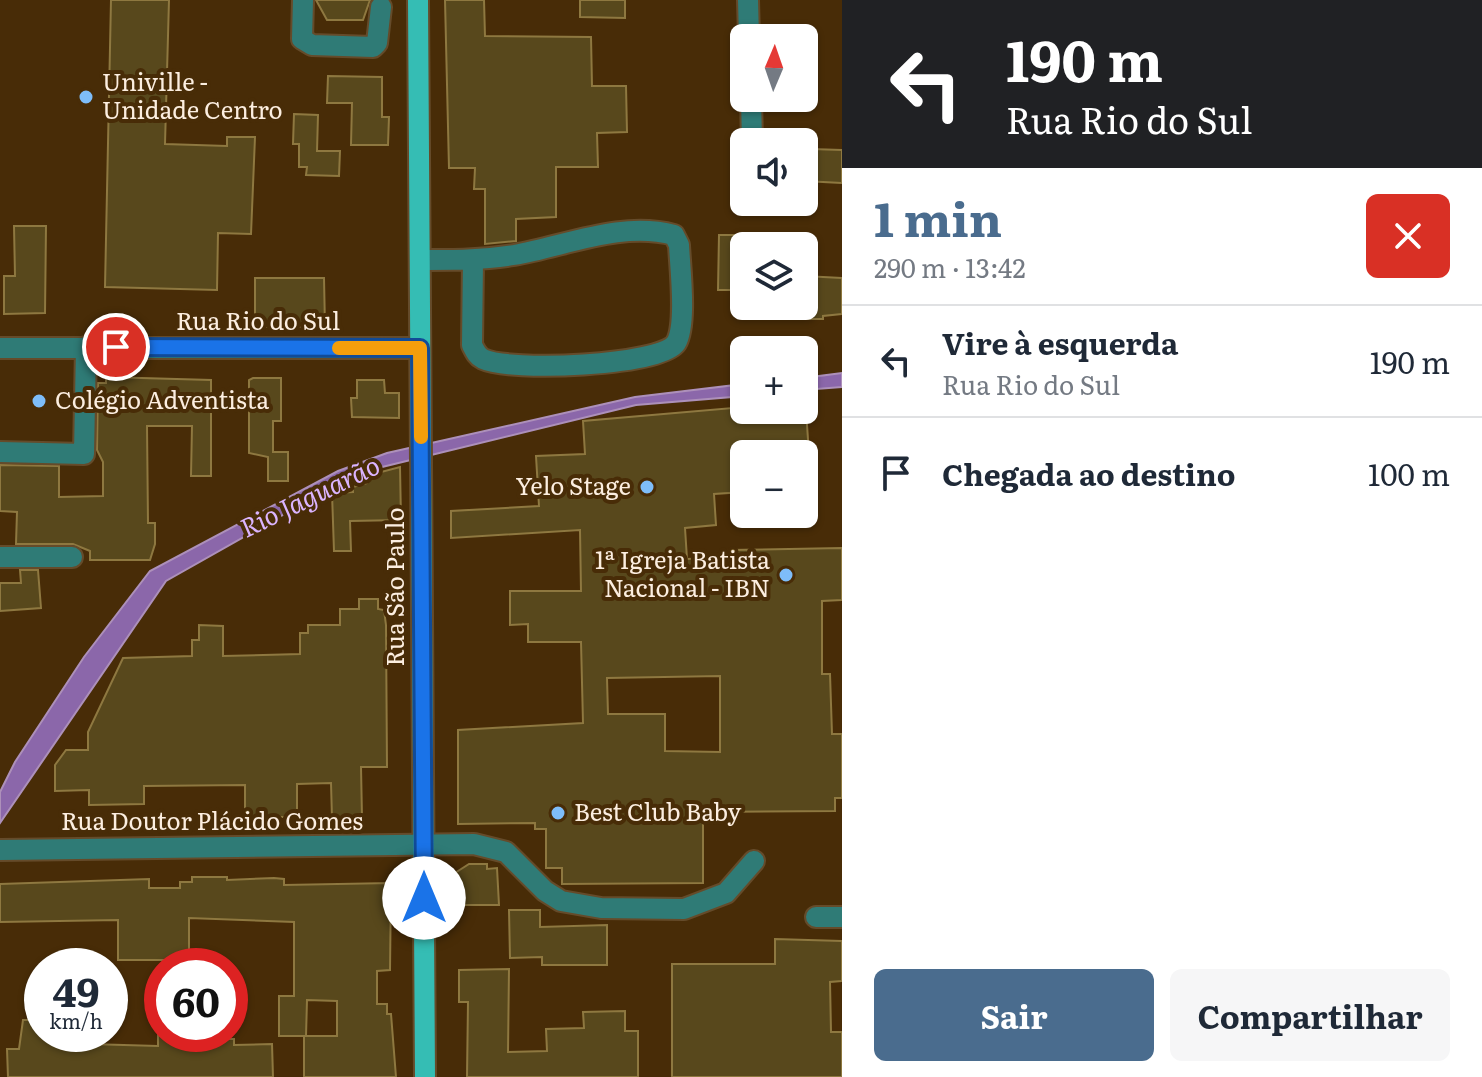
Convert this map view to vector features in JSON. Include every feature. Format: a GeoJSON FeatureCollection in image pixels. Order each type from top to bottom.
{"type":"FeatureCollection","features":[{"type":"Feature","properties":{"kind":"main road","name":"Rua São Paulo"},"geometry":{"type":"LineString","coordinates":[[418,0],[425,1077]]}},
{"type":"Feature","properties":{"kind":"street"},"geometry":{"type":"LineString","coordinates":[[303,0],[302,39],[312,45],[373,47],[377,43],[381,7]]}},
{"type":"Feature","properties":{"kind":"street"},"geometry":{"type":"LineString","coordinates":[[748,0],[749,24]]}},
{"type":"Feature","properties":{"kind":"street"},"geometry":{"type":"LineString","coordinates":[[420,260],[473,260],[516,254],[597,235],[662,232],[674,235],[679,245],[681,331],[675,344],[664,352],[638,357],[517,366],[486,360],[477,355],[472,345],[473,260]]}},
{"type":"Feature","properties":{"kind":"street"},"geometry":{"type":"LineString","coordinates":[[0,452],[84,454],[86,347]]}},
{"type":"Feature","properties":{"kind":"street","name":"Rua Rio do Sul"},"geometry":{"type":"LineString","coordinates":[[0,348],[420,348]]}},
{"type":"Feature","properties":{"kind":"street"},"geometry":{"type":"LineString","coordinates":[[0,557],[72,557]]}},
{"type":"Feature","properties":{"kind":"street","name":"Rua Doutor Plácido Gomes"},"geometry":{"type":"LineString","coordinates":[[0,850],[474,844],[506,852],[545,891],[561,901],[639,910],[684,909],[726,893],[754,861]]}},
{"type":"Feature","properties":{"kind":"street"},"geometry":{"type":"LineString","coordinates":[[816,917],[842,917]]}},
{"type":"Feature","properties":{"kind":"water"},"geometry":{"type":"Polygon","coordinates":[[[842,373],[842,387],[818,389],[818,376],[842,373]]]}},
{"type":"Feature","properties":{"kind":"water","name":"Rio Jaguarão"},"geometry":{"type":"Polygon","coordinates":[[[730,386],[730,397],[636,405],[378,468],[343,481],[166,581],[0,823],[0,792],[15,762],[84,657],[150,571],[338,471],[387,453],[635,397],[730,386]]]}},
{"type":"Feature","properties":{"kind":"building"},"geometry":{"type":"Polygon","coordinates":[[[111,0],[169,0],[165,144],[227,146],[227,137],[255,137],[251,234],[218,233],[217,290],[105,287],[111,0]]]}},
{"type":"Feature","properties":{"kind":"building"},"geometry":{"type":"Polygon","coordinates":[[[316,0],[370,0],[363,20],[327,20],[316,0]]]}},
{"type":"Feature","properties":{"kind":"building"},"geometry":{"type":"Polygon","coordinates":[[[445,0],[484,0],[485,36],[591,37],[592,86],[626,86],[627,132],[597,133],[598,167],[556,167],[556,217],[516,219],[516,241],[485,244],[485,189],[474,189],[475,168],[449,168],[445,0]]]}},
{"type":"Feature","properties":{"kind":"building"},"geometry":{"type":"Polygon","coordinates":[[[580,0],[625,0],[625,18],[580,17],[580,0]]]}},
{"type":"Feature","properties":{"kind":"building"},"geometry":{"type":"Polygon","coordinates":[[[328,76],[382,77],[382,117],[389,117],[388,145],[351,145],[352,103],[327,103],[328,76]]]}},
{"type":"Feature","properties":{"kind":"building"},"geometry":{"type":"Polygon","coordinates":[[[294,114],[318,115],[317,151],[340,151],[339,176],[306,175],[307,167],[299,167],[299,144],[293,144],[294,114]]]}},
{"type":"Feature","properties":{"kind":"building"},"geometry":{"type":"Polygon","coordinates":[[[818,149],[842,150],[842,183],[818,182],[818,149]]]}},
{"type":"Feature","properties":{"kind":"building"},"geometry":{"type":"Polygon","coordinates":[[[14,226],[46,226],[45,313],[4,314],[4,276],[15,276],[14,226]]]}},
{"type":"Feature","properties":{"kind":"building"},"geometry":{"type":"Polygon","coordinates":[[[719,235],[730,235],[730,290],[718,290],[719,235]]]}},
{"type":"Feature","properties":{"kind":"building"},"geometry":{"type":"Polygon","coordinates":[[[818,277],[842,278],[842,314],[823,316],[823,319],[818,319],[818,277]]]}},
{"type":"Feature","properties":{"kind":"building"},"geometry":{"type":"Polygon","coordinates":[[[255,278],[324,278],[325,327],[255,327],[255,278]]]}},
{"type":"Feature","properties":{"kind":"building"},"geometry":{"type":"Polygon","coordinates":[[[106,377],[211,380],[211,476],[191,476],[192,426],[147,426],[148,523],[155,523],[155,544],[150,560],[90,560],[90,551],[73,544],[16,544],[17,512],[0,511],[0,465],[59,466],[59,497],[103,496],[103,462],[97,450],[98,383],[106,383],[106,377]]]}},
{"type":"Feature","properties":{"kind":"building"},"geometry":{"type":"Polygon","coordinates":[[[281,378],[281,421],[273,421],[273,452],[288,452],[288,481],[268,481],[268,457],[249,453],[249,380],[281,378]]]}},
{"type":"Feature","properties":{"kind":"building"},"geometry":{"type":"Polygon","coordinates":[[[357,380],[384,380],[385,393],[399,393],[399,418],[352,417],[351,398],[357,398],[357,380]]]}},
{"type":"Feature","properties":{"kind":"building"},"geometry":{"type":"Polygon","coordinates":[[[730,408],[730,424],[807,424],[808,440],[730,440],[730,493],[714,494],[716,525],[685,528],[687,559],[730,557],[729,550],[842,548],[842,600],[822,601],[822,674],[830,674],[832,734],[842,734],[842,798],[835,798],[835,811],[703,812],[703,883],[562,884],[562,868],[546,868],[546,829],[535,829],[535,823],[458,824],[458,730],[583,723],[581,642],[528,642],[528,624],[510,625],[510,591],[581,591],[580,530],[451,538],[451,511],[539,506],[536,456],[585,454],[583,421],[730,408]],[[720,676],[607,678],[608,714],[665,714],[665,751],[720,752],[720,676]]]}},
{"type":"Feature","properties":{"kind":"building"},"geometry":{"type":"Polygon","coordinates":[[[400,467],[401,520],[350,521],[351,551],[334,551],[332,493],[353,492],[353,487],[367,483],[366,476],[400,467]]]}},
{"type":"Feature","properties":{"kind":"building"},"geometry":{"type":"Polygon","coordinates":[[[20,570],[38,570],[41,608],[0,611],[0,583],[21,583],[20,570]]]}},
{"type":"Feature","properties":{"kind":"building"},"geometry":{"type":"Polygon","coordinates":[[[359,599],[378,599],[378,609],[384,610],[386,625],[387,767],[361,767],[362,818],[332,818],[331,783],[297,784],[297,817],[245,817],[245,785],[144,786],[144,804],[89,805],[89,790],[55,791],[55,765],[66,750],[88,750],[88,732],[123,658],[192,656],[192,640],[199,640],[199,625],[223,626],[223,656],[300,654],[300,633],[308,633],[308,625],[340,625],[340,609],[359,609],[359,599]]]}},
{"type":"Feature","properties":{"kind":"building"},"geometry":{"type":"Polygon","coordinates":[[[469,864],[487,864],[487,869],[497,868],[499,905],[455,905],[455,873],[469,864]]]}},
{"type":"Feature","properties":{"kind":"building"},"geometry":{"type":"Polygon","coordinates":[[[192,877],[227,877],[227,880],[284,879],[284,885],[391,883],[390,970],[377,971],[377,1004],[387,1004],[387,1014],[391,1014],[396,1077],[304,1077],[304,1036],[279,1036],[279,996],[294,996],[294,922],[189,918],[189,948],[144,948],[144,960],[128,960],[128,948],[118,948],[118,920],[0,922],[0,884],[149,879],[149,888],[180,888],[180,882],[192,882],[192,877]],[[307,1000],[306,1036],[337,1036],[337,1001],[307,1000]]]}},
{"type":"Feature","properties":{"kind":"building"},"geometry":{"type":"Polygon","coordinates":[[[509,910],[540,910],[540,927],[607,925],[607,965],[542,965],[542,957],[510,958],[509,910]]]}},
{"type":"Feature","properties":{"kind":"building"},"geometry":{"type":"Polygon","coordinates":[[[775,939],[842,941],[842,981],[830,982],[831,1032],[842,1032],[842,1077],[672,1077],[672,964],[775,964],[775,939]]]}},
{"type":"Feature","properties":{"kind":"building"},"geometry":{"type":"Polygon","coordinates":[[[509,969],[508,1052],[547,1051],[546,1029],[584,1028],[583,1012],[625,1011],[625,1031],[638,1031],[638,1077],[467,1077],[468,1002],[459,1002],[459,970],[509,969]]]}},
{"type":"Feature","properties":{"kind":"building"},"geometry":{"type":"Polygon","coordinates":[[[23,1020],[24,1052],[128,1052],[128,1045],[144,1046],[144,1052],[248,1052],[248,1045],[272,1044],[273,1077],[8,1077],[7,1049],[19,1049],[23,1020]]]}},
{"type":"Feature","properties":{"kind":"slow traffic"},"geometry":{"type":"LineString","coordinates":[[339,348],[420,348],[421,437]]}},
{"type":"Feature","properties":{"kind":"place","name":"Univille - Unidade Centro"},"geometry":{"type":"Point","coordinates":[86,97]}},
{"type":"Feature","properties":{"kind":"place","name":"Colégio Adventista"},"geometry":{"type":"Point","coordinates":[39,401]}},
{"type":"Feature","properties":{"kind":"place","name":"Yelo Stage"},"geometry":{"type":"Point","coordinates":[647,487]}},
{"type":"Feature","properties":{"kind":"place","name":"1ª Igreja Batista Nacional - IBN"},"geometry":{"type":"Point","coordinates":[786,575]}},
{"type":"Feature","properties":{"kind":"place","name":"Best Club Baby"},"geometry":{"type":"Point","coordinates":[558,813]}},
{"type":"Feature","properties":{"kind":"route"},"geometry":{"type":"LineString","coordinates":[[116,347],[420,348],[424,898]]}}]}
